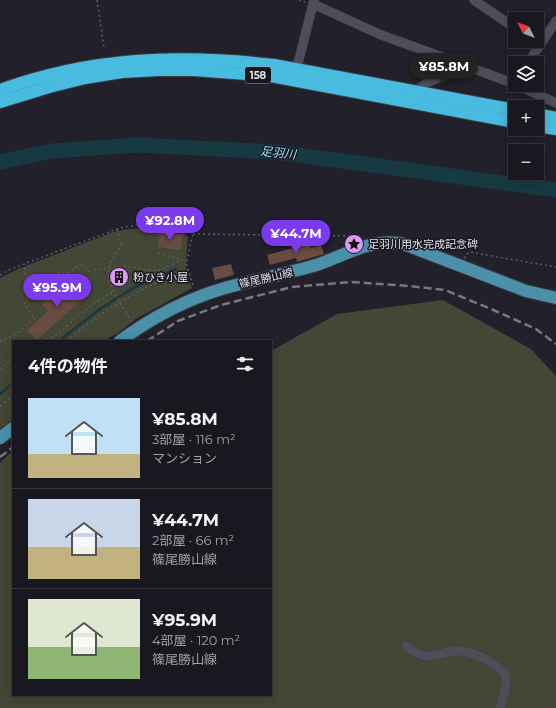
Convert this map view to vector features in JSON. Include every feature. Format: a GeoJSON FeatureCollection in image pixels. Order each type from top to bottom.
{"type":"FeatureCollection","features":[{"type":"Feature","properties":{"kind":"highway","name":"158"},"geometry":{"type":"LineString","coordinates":[[0,90],[48,75],[120,61],[150,59],[238,61],[295,75],[508,121]]}},
{"type":"Feature","properties":{"kind":"highway","name":"158"},"geometry":{"type":"LineString","coordinates":[[0,102],[85,78],[122,72],[194,70],[295,75],[414,92],[508,109]]}},
{"type":"Feature","properties":{"kind":"highway"},"geometry":{"type":"LineString","coordinates":[[544,115],[556,118]]}},
{"type":"Feature","properties":{"kind":"highway"},"geometry":{"type":"LineString","coordinates":[[544,127],[556,129]]}},
{"type":"Feature","properties":{"kind":"main road","name":"篠尾勝山線"},"geometry":{"type":"LineString","coordinates":[[121,340],[136,329],[159,316],[199,297],[224,288],[290,273],[328,262],[367,246],[386,243],[397,243],[526,291],[556,298]]}},
{"type":"Feature","properties":{"kind":"main road"},"geometry":{"type":"LineString","coordinates":[[0,438],[12,429]]}},
{"type":"Feature","properties":{"kind":"street"},"geometry":{"type":"LineString","coordinates":[[474,0],[508,23]]}},
{"type":"Feature","properties":{"kind":"street"},"geometry":{"type":"LineString","coordinates":[[295,75],[313,2],[379,34],[508,82]]}},
{"type":"Feature","properties":{"kind":"street"},"geometry":{"type":"LineString","coordinates":[[544,34],[556,21]]}},
{"type":"Feature","properties":{"kind":"street"},"geometry":{"type":"LineString","coordinates":[[414,92],[428,82],[466,67]]}},
{"type":"Feature","properties":{"kind":"street"},"geometry":{"type":"LineString","coordinates":[[532,92],[556,103]]}},
{"type":"Feature","properties":{"kind":"street"},"geometry":{"type":"LineString","coordinates":[[406,646],[416,654],[430,657],[454,651],[480,656],[494,664],[505,673],[506,685],[500,708]]}},
{"type":"Feature","properties":{"kind":"path"},"geometry":{"type":"LineString","coordinates":[[97,0],[104,47]]}},
{"type":"Feature","properties":{"kind":"path"},"geometry":{"type":"LineString","coordinates":[[0,275],[101,233],[117,228],[146,224],[180,227],[193,234],[365,236]]}},
{"type":"Feature","properties":{"kind":"path"},"geometry":{"type":"LineString","coordinates":[[117,228],[121,245],[108,268],[109,279],[114,291],[136,329]]}},
{"type":"Feature","properties":{"kind":"path"},"geometry":{"type":"LineString","coordinates":[[193,234],[187,261],[192,283],[199,297]]}},
{"type":"Feature","properties":{"kind":"path"},"geometry":{"type":"LineString","coordinates":[[459,266],[468,252],[556,267]]}},
{"type":"Feature","properties":{"kind":"path"},"geometry":{"type":"LineString","coordinates":[[158,253],[187,261]]}},
{"type":"Feature","properties":{"kind":"path"},"geometry":{"type":"LineString","coordinates":[[68,278],[69,273],[80,264],[82,267],[84,265],[89,271],[124,266],[157,271],[182,260]]}},
{"type":"Feature","properties":{"kind":"path"},"geometry":{"type":"LineString","coordinates":[[0,341],[16,334],[34,318],[25,306],[25,303],[34,293],[26,278],[24,264]]}},
{"type":"Feature","properties":{"kind":"path"},"geometry":{"type":"LineString","coordinates":[[68,340],[96,318],[120,302],[154,284],[188,270]]}},
{"type":"Feature","properties":{"kind":"path"},"geometry":{"type":"LineString","coordinates":[[33,290],[60,272],[69,273]]}},
{"type":"Feature","properties":{"kind":"path"},"geometry":{"type":"LineString","coordinates":[[44,340],[57,335],[75,318],[114,291]]}},
{"type":"Feature","properties":{"kind":"path"},"geometry":{"type":"LineString","coordinates":[[0,369],[12,359]]}},
{"type":"Feature","properties":{"kind":"path"},"geometry":{"type":"LineString","coordinates":[[0,406],[12,398]]}},
{"type":"Feature","properties":{"kind":"green space"},"geometry":{"type":"Polygon","coordinates":[[[165,228],[176,229],[185,233],[188,237],[186,273],[192,288],[136,319],[118,333],[105,340],[12,340],[12,420],[0,429],[0,278],[18,269],[113,232],[128,229],[165,228]]]}},
{"type":"Feature","properties":{"kind":"green space"},"geometry":{"type":"Polygon","coordinates":[[[443,300],[531,349],[556,376],[556,708],[0,708],[0,463],[12,451],[12,696],[272,696],[272,350],[337,314],[443,300]]]}},
{"type":"Feature","properties":{"kind":"building"},"geometry":{"type":"Polygon","coordinates":[[[160,231],[183,235],[181,250],[158,247],[160,231]]]}},
{"type":"Feature","properties":{"kind":"building"},"geometry":{"type":"Polygon","coordinates":[[[309,242],[311,248],[321,245],[324,254],[297,262],[296,258],[270,265],[267,255],[297,247],[309,242]]]}},
{"type":"Feature","properties":{"kind":"building"},"geometry":{"type":"Polygon","coordinates":[[[231,264],[234,275],[215,280],[212,268],[231,264]]]}},
{"type":"Feature","properties":{"kind":"building","name":"粉ひき小屋"},"geometry":{"type":"Polygon","coordinates":[[[120,273],[123,278],[117,282],[114,276],[120,273]]]}},
{"type":"Feature","properties":{"kind":"building"},"geometry":{"type":"Polygon","coordinates":[[[69,279],[85,297],[37,340],[27,330],[48,311],[42,304],[69,279]]]}},
{"type":"Feature","properties":{"kind":"waterway","name":"足羽川"},"geometry":{"type":"LineString","coordinates":[[0,162],[52,151],[138,145],[276,152],[556,190]]}},
{"type":"Feature","properties":{"kind":"waterway"},"geometry":{"type":"LineString","coordinates":[[60,340],[100,309],[135,287],[176,269]]}},
{"type":"Feature","properties":{"kind":"waterway"},"geometry":{"type":"LineString","coordinates":[[0,394],[12,384]]}},
{"type":"Feature","properties":{"kind":"railway"},"geometry":{"type":"LineString","coordinates":[[149,340],[178,321],[221,305],[292,287],[352,282],[445,290],[536,329],[556,344]]}},
{"type":"Feature","properties":{"kind":"railway"},"geometry":{"type":"LineString","coordinates":[[0,457],[12,448]]}},
{"type":"Feature","properties":{"kind":"place","name":"足羽川用水完成記念碑"},"geometry":{"type":"Point","coordinates":[354,244]}},
{"type":"Feature","properties":{"kind":"place","name":"粉ひき小屋"},"geometry":{"type":"Point","coordinates":[119,277]}}]}
